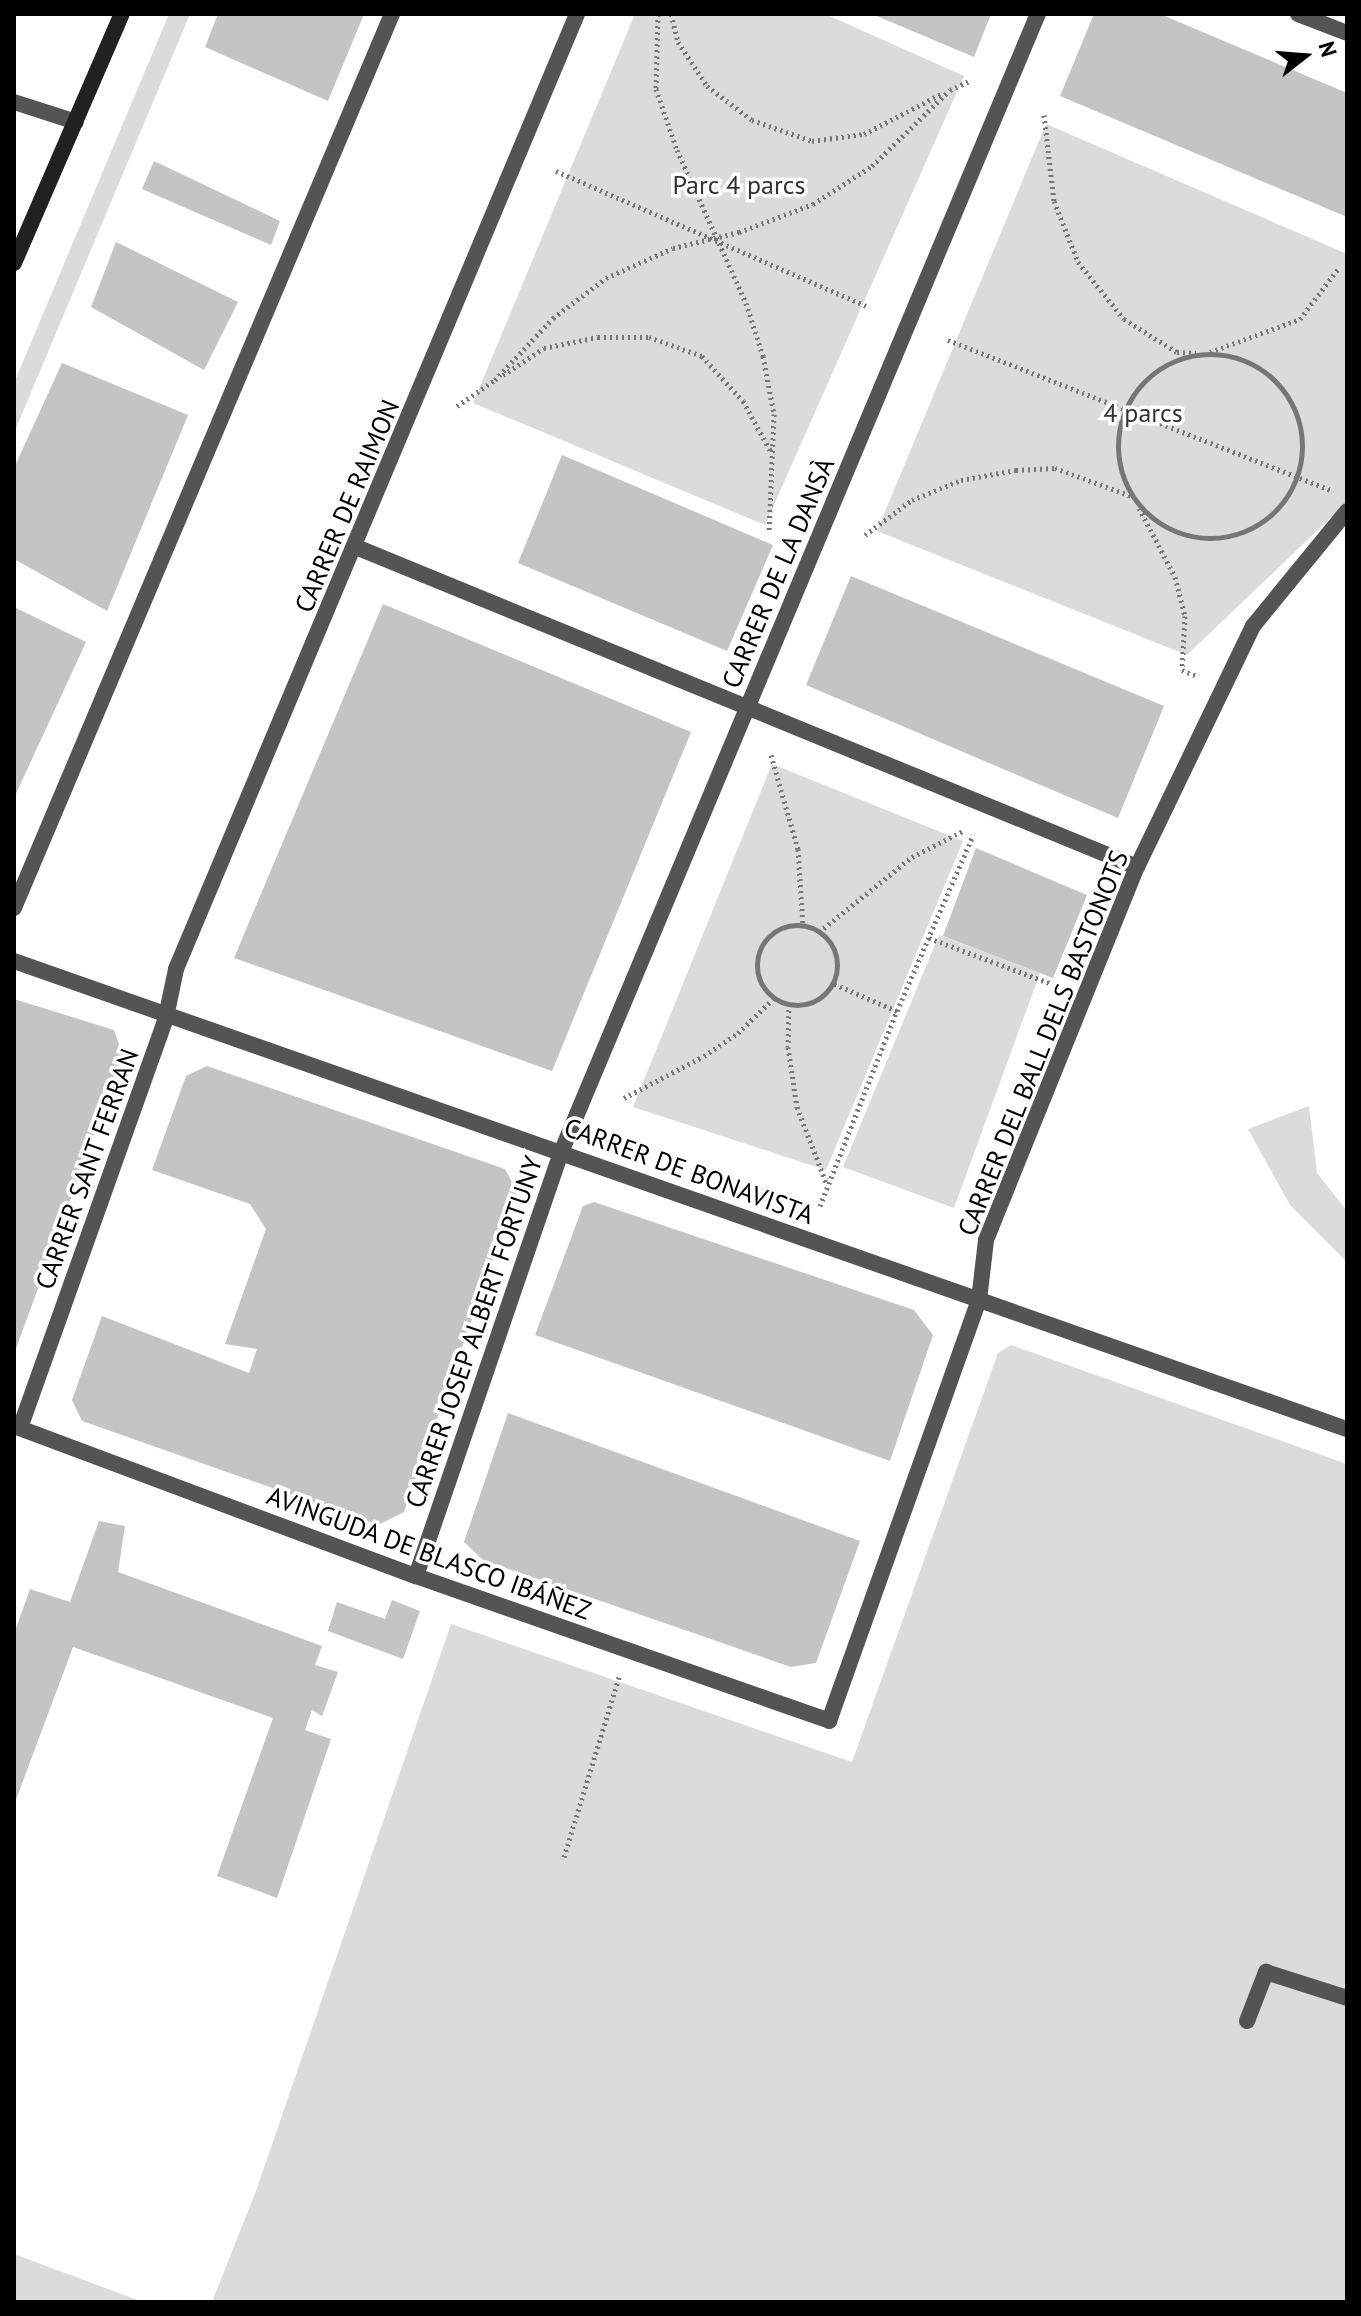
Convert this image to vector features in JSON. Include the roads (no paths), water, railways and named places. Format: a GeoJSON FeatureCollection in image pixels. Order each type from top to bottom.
{"type":"FeatureCollection","features":[{"type":"Feature","properties":{"kind":"street"},"geometry":{"type":"LineString","coordinates":[[14,263],[122,14]]}},
{"type":"Feature","properties":{"kind":"street"},"geometry":{"type":"LineString","coordinates":[[14,908],[392,14]]}},
{"type":"Feature","properties":{"kind":"street","name":"CARRER DE RAIMON"},"geometry":{"type":"LineString","coordinates":[[166,1017],[176,969],[356,547],[577,14]]}},
{"type":"Feature","properties":{"kind":"street","name":"CARRER DE LA DANSÀ"},"geometry":{"type":"LineString","coordinates":[[562,1150],[1038,14]]}},
{"type":"Feature","properties":{"kind":"street"},"geometry":{"type":"LineString","coordinates":[[1298,14],[1347,33]]}},
{"type":"Feature","properties":{"kind":"street"},"geometry":{"type":"LineString","coordinates":[[14,102],[76,122]]}},
{"type":"Feature","properties":{"kind":"street","name":"CARRER DEL BALL DELS BASTONOTS"},"geometry":{"type":"LineString","coordinates":[[829,1721],[979,1300],[986,1240],[1137,867],[1253,626],[1347,511]]}},
{"type":"Feature","properties":{"kind":"street"},"geometry":{"type":"LineString","coordinates":[[356,547],[1137,867]]}},
{"type":"Feature","properties":{"kind":"street","name":"CARRER DE BONAVISTA"},"geometry":{"type":"LineString","coordinates":[[14,961],[166,1017],[562,1150],[1347,1429]]}},
{"type":"Feature","properties":{"kind":"street","name":"CARRER SANT FERRAN"},"geometry":{"type":"LineString","coordinates":[[17,1427],[166,1017]]}},
{"type":"Feature","properties":{"kind":"street","name":"CARRER JOSEP ALBERT FORTUNY"},"geometry":{"type":"LineString","coordinates":[[416,1576],[562,1150]]}},
{"type":"Feature","properties":{"kind":"street","name":"AVINGUDA DE BLASCO IBÁÑEZ"},"geometry":{"type":"LineString","coordinates":[[17,1427],[416,1576],[829,1721]]}},
{"type":"Feature","properties":{"kind":"street"},"geometry":{"type":"LineString","coordinates":[[1247,2021],[1266,1972],[1347,1998]]}},
{"type":"Feature","properties":{"kind":"park label","name":"Parc 4 parcs"},"geometry":{"type":"Point","coordinates":[739,185]}},
{"type":"Feature","properties":{"kind":"park label","name":"4 parcs"},"geometry":{"type":"Point","coordinates":[1143,413]}}]}
